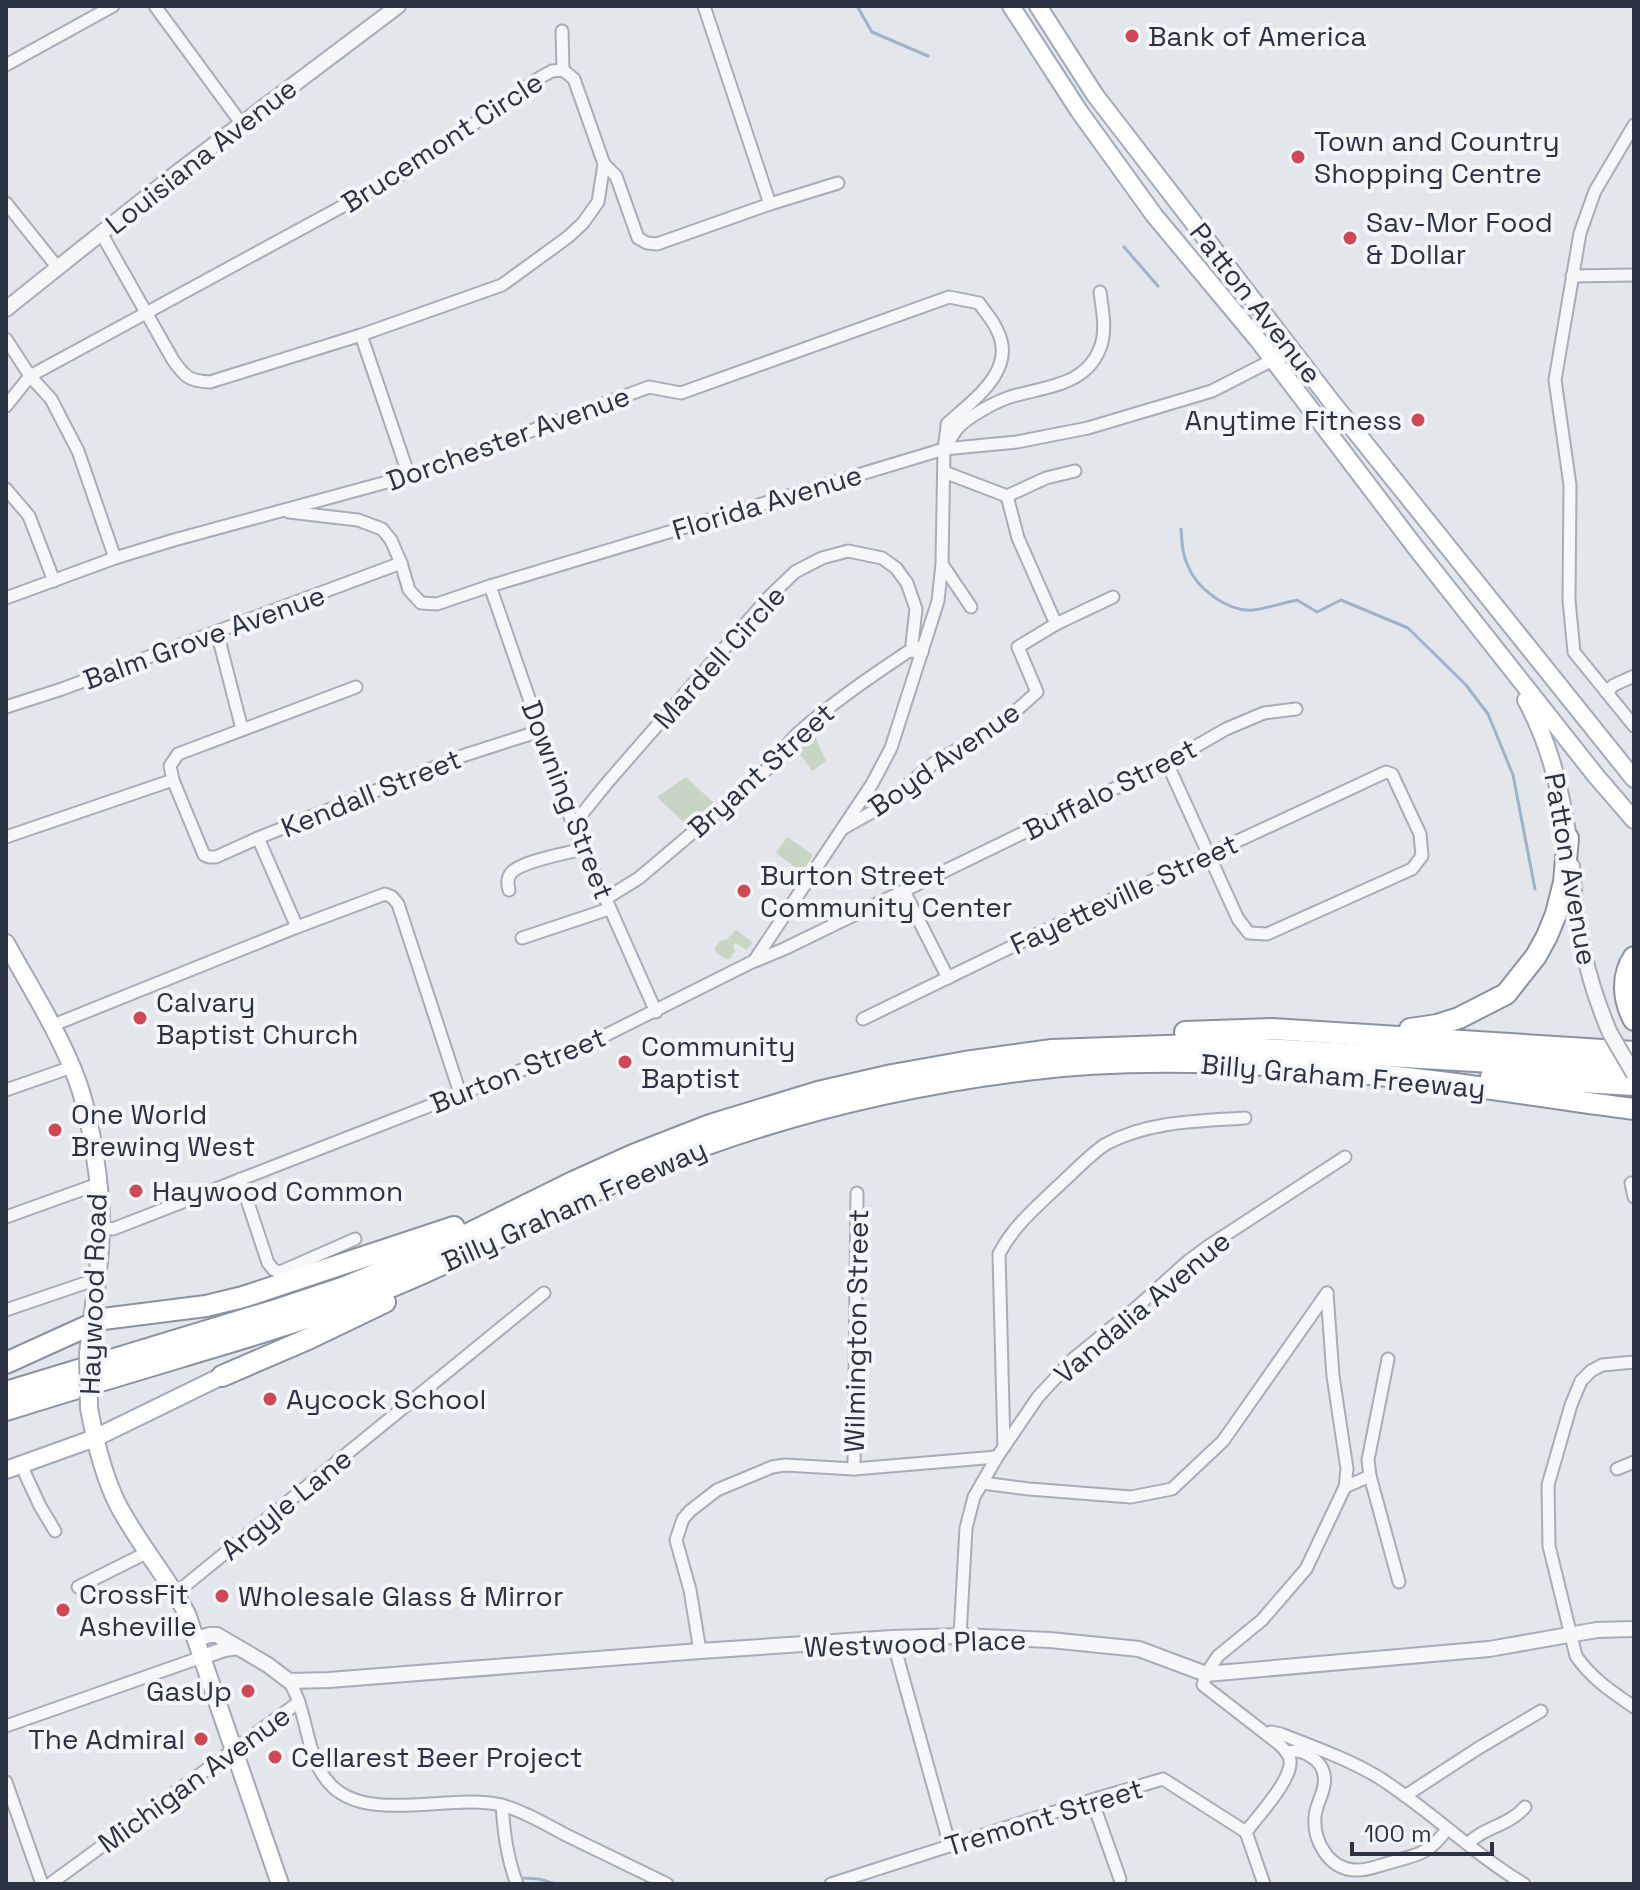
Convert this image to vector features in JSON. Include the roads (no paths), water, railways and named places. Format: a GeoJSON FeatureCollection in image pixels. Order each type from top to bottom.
{"type":"FeatureCollection","features":[{"type":"Feature","properties":{"kind":"highway"},"geometry":{"type":"LineString","coordinates":[[1348,1033],[1359,1029],[1389,1030],[1437,1025],[1459,1018],[1506,994],[1536,956],[1552,925],[1561,898],[1568,838]]}},
{"type":"Feature","properties":{"kind":"highway"},"geometry":{"type":"LineString","coordinates":[[1634,957],[1625,983],[1627,1004],[1634,1020]]}},
{"type":"Feature","properties":{"kind":"highway"},"geometry":{"type":"LineString","coordinates":[[996,1057],[1018,1046],[1115,1036],[1272,1029],[1634,1052]]}},
{"type":"Feature","properties":{"kind":"highway","name":"Billy Graham Freeway"},"geometry":{"type":"LineString","coordinates":[[6,1392],[345,1287],[448,1244],[633,1155],[710,1125],[818,1092],[892,1075],[996,1057],[1068,1049],[1205,1045],[1634,1072]]}},
{"type":"Feature","properties":{"kind":"highway","name":"Billy Graham Freeway"},"geometry":{"type":"LineString","coordinates":[[6,1410],[350,1303],[401,1283],[566,1204],[669,1159],[757,1127],[893,1092],[963,1079],[1044,1068],[1099,1065],[1189,1062],[1255,1064],[1417,1079],[1634,1109]]}},
{"type":"Feature","properties":{"kind":"highway"},"geometry":{"type":"LineString","coordinates":[[1417,1079],[1428,1073],[1634,1085]]}},
{"type":"Feature","properties":{"kind":"highway"},"geometry":{"type":"LineString","coordinates":[[6,1363],[103,1319],[206,1306],[272,1289],[471,1221],[557,1182],[573,1182]]}},
{"type":"Feature","properties":{"kind":"highway"},"geometry":{"type":"LineString","coordinates":[[222,1376],[308,1339],[469,1261],[560,1213],[566,1204]]}},
{"type":"Feature","properties":{"kind":"main road","name":"Patton Avenue"},"geometry":{"type":"LineString","coordinates":[[1011,6],[1079,111],[1154,215],[1258,340],[1416,548],[1634,820]]}},
{"type":"Feature","properties":{"kind":"main road","name":"Patton Avenue"},"geometry":{"type":"LineString","coordinates":[[1038,6],[1095,95],[1373,455],[1632,771]]}},
{"type":"Feature","properties":{"kind":"main road","name":"Patton Avenue"},"geometry":{"type":"LineString","coordinates":[[1507,663],[1545,740],[1561,793],[1568,838]]}},
{"type":"Feature","properties":{"kind":"main road","name":"Haywood Road"},"geometry":{"type":"LineString","coordinates":[[6,943],[72,1067],[84,1102],[98,1184],[101,1227],[88,1354],[89,1408],[95,1438],[118,1505],[176,1593],[196,1639],[280,1884]]}},
{"type":"Feature","properties":{"kind":"main road"},"geometry":{"type":"LineString","coordinates":[[14,1468],[95,1438],[222,1376]]}},
{"type":"Feature","properties":{"kind":"street"},"geometry":{"type":"LineString","coordinates":[[6,65],[113,6]]}},
{"type":"Feature","properties":{"kind":"street"},"geometry":{"type":"LineString","coordinates":[[155,6],[241,123]]}},
{"type":"Feature","properties":{"kind":"street","name":"Louisiana Avenue"},"geometry":{"type":"LineString","coordinates":[[6,309],[241,123],[398,6]]}},
{"type":"Feature","properties":{"kind":"street"},"geometry":{"type":"LineString","coordinates":[[704,6],[770,204]]}},
{"type":"Feature","properties":{"kind":"street"},"geometry":{"type":"LineString","coordinates":[[562,31],[563,70]]}},
{"type":"Feature","properties":{"kind":"street","name":"Brucemont Circle"},"geometry":{"type":"LineString","coordinates":[[30,376],[147,313],[402,174],[552,71],[563,70],[574,79],[604,164],[598,202],[583,223],[502,285],[361,335],[210,382],[194,381],[183,374],[173,360],[147,313],[101,233]]}},
{"type":"Feature","properties":{"kind":"street"},"geometry":{"type":"LineString","coordinates":[[1634,125],[1595,191],[1580,233],[1555,380],[1570,485],[1569,600],[1574,652],[1634,726]]}},
{"type":"Feature","properties":{"kind":"street"},"geometry":{"type":"LineString","coordinates":[[604,164],[616,176],[638,238],[657,244],[838,183]]}},
{"type":"Feature","properties":{"kind":"street"},"geometry":{"type":"LineString","coordinates":[[6,203],[58,268]]}},
{"type":"Feature","properties":{"kind":"street"},"geometry":{"type":"LineString","coordinates":[[1572,276],[1634,275]]}},
{"type":"Feature","properties":{"kind":"street"},"geometry":{"type":"LineString","coordinates":[[944,449],[958,427],[983,410],[1009,397],[1063,383],[1081,374],[1094,359],[1102,342],[1104,321],[1100,292]]}},
{"type":"Feature","properties":{"kind":"street","name":"Dorchester Avenue"},"geometry":{"type":"LineString","coordinates":[[6,598],[174,540],[409,476],[649,387],[681,393],[949,297],[979,303],[999,331],[1003,357],[993,381],[947,424],[944,449]]}},
{"type":"Feature","properties":{"kind":"street"},"geometry":{"type":"LineString","coordinates":[[361,335],[409,476]]}},
{"type":"Feature","properties":{"kind":"street"},"geometry":{"type":"LineString","coordinates":[[6,339],[30,376],[51,399],[78,451],[115,558]]}},
{"type":"Feature","properties":{"kind":"street","name":"Florida Avenue"},"geometry":{"type":"LineString","coordinates":[[281,511],[358,520],[382,529],[391,540],[409,590],[421,603],[437,604],[944,449],[1017,442],[1088,428],[1212,391],[1292,350]]}},
{"type":"Feature","properties":{"kind":"street"},"geometry":{"type":"LineString","coordinates":[[6,406],[30,376]]}},
{"type":"Feature","properties":{"kind":"street","name":"Burton Street"},"geometry":{"type":"LineString","coordinates":[[101,1227],[113,1229],[586,1045],[754,961],[872,784],[891,748],[938,601],[942,564],[944,449]]}},
{"type":"Feature","properties":{"kind":"street"},"geometry":{"type":"LineString","coordinates":[[944,472],[1007,496],[1046,478],[1075,471]]}},
{"type":"Feature","properties":{"kind":"street"},"geometry":{"type":"LineString","coordinates":[[6,489],[29,516],[54,581]]}},
{"type":"Feature","properties":{"kind":"street"},"geometry":{"type":"LineString","coordinates":[[1007,496],[1018,538],[1056,624]]}},
{"type":"Feature","properties":{"kind":"street","name":"Mardell Circle"},"geometry":{"type":"LineString","coordinates":[[573,825],[769,597],[795,572],[822,558],[848,551],[882,558],[896,568],[907,583],[916,609],[912,644],[922,652]]}},
{"type":"Feature","properties":{"kind":"street","name":"Balm Grove Avenue"},"geometry":{"type":"LineString","coordinates":[[6,707],[75,685],[401,563]]}},
{"type":"Feature","properties":{"kind":"street"},"geometry":{"type":"LineString","coordinates":[[942,564],[971,607]]}},
{"type":"Feature","properties":{"kind":"street","name":"Downing Street"},"geometry":{"type":"LineString","coordinates":[[490,586],[573,825],[656,1012]]}},
{"type":"Feature","properties":{"kind":"street","name":"Boyd Avenue"},"geometry":{"type":"LineString","coordinates":[[840,831],[881,807],[934,763],[974,740],[1037,692],[1018,647],[1056,624],[1113,597]]}},
{"type":"Feature","properties":{"kind":"street"},"geometry":{"type":"LineString","coordinates":[[217,632],[242,729]]}},
{"type":"Feature","properties":{"kind":"street","name":"Bryant Street"},"geometry":{"type":"LineString","coordinates":[[522,938],[607,904],[764,772],[793,738],[825,710],[909,651],[922,652]]}},
{"type":"Feature","properties":{"kind":"street"},"geometry":{"type":"LineString","coordinates":[[1606,692],[1634,676]]}},
{"type":"Feature","properties":{"kind":"street"},"geometry":{"type":"LineString","coordinates":[[6,837],[173,780],[170,766],[178,754],[356,687]]}},
{"type":"Feature","properties":{"kind":"street","name":"Buffalo Street"},"geometry":{"type":"LineString","coordinates":[[754,961],[1167,763],[1226,729],[1264,713],[1296,709]]}},
{"type":"Feature","properties":{"kind":"street","name":"Kendall Street"},"geometry":{"type":"LineString","coordinates":[[173,780],[204,855],[216,857],[465,755],[540,731]]}},
{"type":"Feature","properties":{"kind":"street"},"geometry":{"type":"LineString","coordinates":[[1167,763],[1210,854]]}},
{"type":"Feature","properties":{"kind":"street","name":"Fayetteville Street"},"geometry":{"type":"LineString","coordinates":[[863,1019],[1042,932],[1386,772],[1392,774],[1420,834],[1422,856],[1412,869],[1267,934],[1249,933],[1238,919],[1210,854]]}},
{"type":"Feature","properties":{"kind":"street"},"geometry":{"type":"LineString","coordinates":[[258,838],[297,927]]}},
{"type":"Feature","properties":{"kind":"street","name":"Patton Avenue"},"geometry":{"type":"LineString","coordinates":[[1568,838],[1584,958],[1596,1000],[1610,1033],[1634,1072]]}},
{"type":"Feature","properties":{"kind":"street"},"geometry":{"type":"LineString","coordinates":[[509,890],[507,882],[511,872],[583,849]]}},
{"type":"Feature","properties":{"kind":"street"},"geometry":{"type":"LineString","coordinates":[[904,891],[948,978]]}},
{"type":"Feature","properties":{"kind":"street"},"geometry":{"type":"LineString","coordinates":[[51,1026],[385,894],[398,904],[460,1093]]}},
{"type":"Feature","properties":{"kind":"street"},"geometry":{"type":"LineString","coordinates":[[6,1090],[72,1067]]}},
{"type":"Feature","properties":{"kind":"street"},"geometry":{"type":"LineString","coordinates":[[700,1651],[690,1590],[676,1540],[683,1519],[690,1511],[717,1490],[772,1467],[854,1469],[1000,1452],[999,1254],[1006,1240],[1030,1212],[1104,1145],[1137,1131],[1174,1123],[1245,1118]]}},
{"type":"Feature","properties":{"kind":"street","name":"Vandalia Avenue"},"geometry":{"type":"LineString","coordinates":[[960,1636],[966,1528],[974,1497],[1038,1397],[1073,1359],[1187,1262],[1345,1157]]}},
{"type":"Feature","properties":{"kind":"street"},"geometry":{"type":"LineString","coordinates":[[240,1179],[268,1263],[274,1270],[280,1272],[355,1239]]}},
{"type":"Feature","properties":{"kind":"street"},"geometry":{"type":"LineString","coordinates":[[1631,1183],[1634,1197]]}},
{"type":"Feature","properties":{"kind":"street"},"geometry":{"type":"LineString","coordinates":[[6,1217],[98,1184]]}},
{"type":"Feature","properties":{"kind":"street","name":"Wilmington Street"},"geometry":{"type":"LineString","coordinates":[[854,1469],[857,1193]]}},
{"type":"Feature","properties":{"kind":"street"},"geometry":{"type":"LineString","coordinates":[[6,1310],[97,1279]]}},
{"type":"Feature","properties":{"kind":"street","name":"Argyle Lane"},"geometry":{"type":"LineString","coordinates":[[176,1593],[544,1293]]}},
{"type":"Feature","properties":{"kind":"street"},"geometry":{"type":"LineString","coordinates":[[982,1483],[1131,1497],[1172,1489],[1223,1441],[1327,1293],[1333,1376],[1347,1469],[1345,1487],[1306,1569],[1262,1620],[1218,1656],[1203,1685],[1287,1753],[1290,1765],[1281,1786],[1246,1832],[1264,1884]]}},
{"type":"Feature","properties":{"kind":"street"},"geometry":{"type":"LineString","coordinates":[[1388,1359],[1368,1460],[1399,1582]]}},
{"type":"Feature","properties":{"kind":"street"},"geometry":{"type":"LineString","coordinates":[[1634,1362],[1602,1365],[1581,1381],[1548,1485],[1549,1546],[1576,1656],[1594,1679],[1634,1707]]}},
{"type":"Feature","properties":{"kind":"street"},"geometry":{"type":"LineString","coordinates":[[1617,1469],[1634,1462]]}},
{"type":"Feature","properties":{"kind":"street"},"geometry":{"type":"LineString","coordinates":[[14,1468],[55,1531]]}},
{"type":"Feature","properties":{"kind":"street"},"geometry":{"type":"LineString","coordinates":[[1345,1487],[1370,1476]]}},
{"type":"Feature","properties":{"kind":"street"},"geometry":{"type":"LineString","coordinates":[[78,1587],[148,1552]]}},
{"type":"Feature","properties":{"kind":"street","name":"Westwood Place"},"geometry":{"type":"LineString","coordinates":[[289,1681],[892,1638],[960,1636],[1050,1640],[1139,1649],[1206,1674],[1489,1649],[1619,1628],[1634,1629]]}},
{"type":"Feature","properties":{"kind":"street"},"geometry":{"type":"LineString","coordinates":[[196,1639],[217,1635],[289,1681],[299,1702],[320,1771],[336,1790],[349,1799],[366,1804],[391,1805],[473,1802],[502,1805],[667,1884]]}},
{"type":"Feature","properties":{"kind":"street"},"geometry":{"type":"LineString","coordinates":[[892,1638],[950,1846]]}},
{"type":"Feature","properties":{"kind":"street"},"geometry":{"type":"LineString","coordinates":[[6,1726],[237,1647]]}},
{"type":"Feature","properties":{"kind":"street","name":"Michigan Avenue"},"geometry":{"type":"LineString","coordinates":[[50,1884],[299,1702]]}},
{"type":"Feature","properties":{"kind":"street"},"geometry":{"type":"LineString","coordinates":[[1405,1796],[1541,1711]]}},
{"type":"Feature","properties":{"kind":"street"},"geometry":{"type":"LineString","coordinates":[[1268,1735],[1274,1732],[1281,1734],[1380,1778],[1524,1884]]}},
{"type":"Feature","properties":{"kind":"street"},"geometry":{"type":"LineString","coordinates":[[1287,1753],[1296,1750],[1306,1753],[1323,1770],[1324,1785],[1315,1815],[1315,1829],[1322,1849],[1342,1867],[1363,1870],[1416,1855],[1433,1847],[1447,1829]]}},
{"type":"Feature","properties":{"kind":"street","name":"Tremont Street"},"geometry":{"type":"LineString","coordinates":[[831,1884],[1163,1779],[1246,1832]]}},
{"type":"Feature","properties":{"kind":"street"},"geometry":{"type":"LineString","coordinates":[[6,1782],[10,1808],[42,1884]]}},
{"type":"Feature","properties":{"kind":"street"},"geometry":{"type":"LineString","coordinates":[[1092,1800],[1120,1879]]}},
{"type":"Feature","properties":{"kind":"street"},"geometry":{"type":"LineString","coordinates":[[502,1805],[510,1867],[517,1884]]}},
{"type":"Feature","properties":{"kind":"street"},"geometry":{"type":"LineString","coordinates":[[1468,1844],[1476,1837],[1513,1820],[1525,1807]]}},
{"type":"Feature","properties":{"kind":"waterway"},"geometry":{"type":"LineString","coordinates":[[857,6],[872,32],[928,56]]}},
{"type":"Feature","properties":{"kind":"waterway"},"geometry":{"type":"LineString","coordinates":[[1124,247],[1158,286]]}},
{"type":"Feature","properties":{"kind":"waterway"},"geometry":{"type":"LineString","coordinates":[[1181,529],[1185,557],[1192,575],[1206,591],[1224,603],[1253,610],[1297,600],[1317,612],[1341,600],[1408,628],[1466,685],[1488,714],[1513,775],[1535,889]]}},
{"type":"Feature","properties":{"kind":"waterway"},"geometry":{"type":"LineString","coordinates":[[524,1878],[556,1884]]}},
{"type":"Feature","properties":{"kind":"place","name":"Bank of America"},"geometry":{"type":"Point","coordinates":[1132,36]}},
{"type":"Feature","properties":{"kind":"place","name":"Town and Country Shopping Centre"},"geometry":{"type":"Point","coordinates":[1298,157]}},
{"type":"Feature","properties":{"kind":"place","name":"Sav-Mor Food & Dollar"},"geometry":{"type":"Point","coordinates":[1350,238]}},
{"type":"Feature","properties":{"kind":"place","name":"Anytime Fitness"},"geometry":{"type":"Point","coordinates":[1418,420]}},
{"type":"Feature","properties":{"kind":"place","name":"Burton Street Community Center"},"geometry":{"type":"Point","coordinates":[744,891]}},
{"type":"Feature","properties":{"kind":"place","name":"Calvary Baptist Church"},"geometry":{"type":"Point","coordinates":[140,1018]}},
{"type":"Feature","properties":{"kind":"place","name":"Community Baptist"},"geometry":{"type":"Point","coordinates":[625,1062]}},
{"type":"Feature","properties":{"kind":"place","name":"One World Brewing West"},"geometry":{"type":"Point","coordinates":[55,1130]}},
{"type":"Feature","properties":{"kind":"place","name":"Haywood Common"},"geometry":{"type":"Point","coordinates":[136,1191]}},
{"type":"Feature","properties":{"kind":"place","name":"Aycock School"},"geometry":{"type":"Point","coordinates":[270,1399]}},
{"type":"Feature","properties":{"kind":"place","name":"Wholesale Glass & Mirror"},"geometry":{"type":"Point","coordinates":[222,1596]}},
{"type":"Feature","properties":{"kind":"place","name":"CrossFit Asheville"},"geometry":{"type":"Point","coordinates":[63,1610]}},
{"type":"Feature","properties":{"kind":"place","name":"GasUp"},"geometry":{"type":"Point","coordinates":[248,1691]}},
{"type":"Feature","properties":{"kind":"place","name":"The Admiral"},"geometry":{"type":"Point","coordinates":[201,1739]}},
{"type":"Feature","properties":{"kind":"place","name":"Cellarest Beer Project"},"geometry":{"type":"Point","coordinates":[275,1757]}}]}
